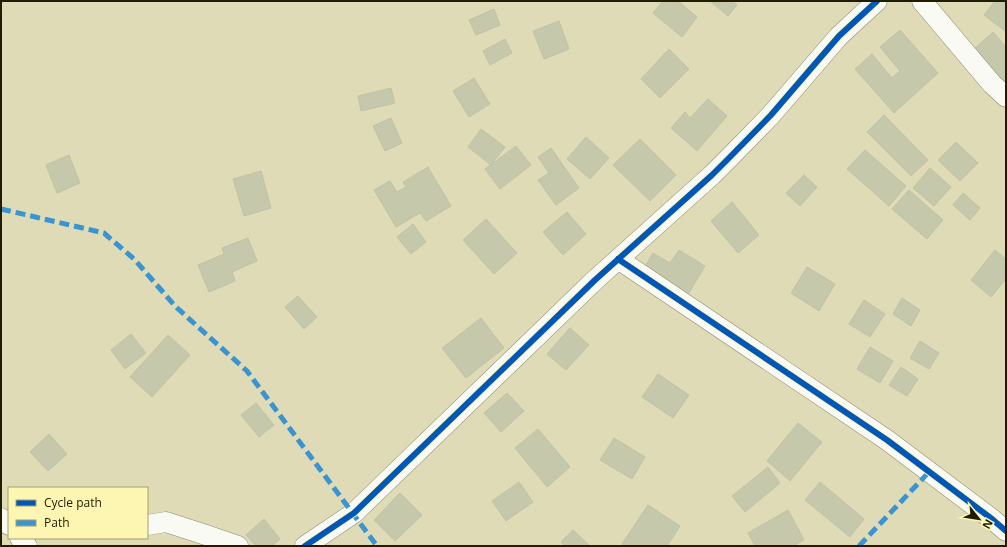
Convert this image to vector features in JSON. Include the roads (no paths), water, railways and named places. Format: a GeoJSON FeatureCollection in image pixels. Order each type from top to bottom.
{"type":"FeatureCollection","features":[{"type":"Feature","properties":{"kind":"street"},"geometry":{"type":"LineString","coordinates":[[305,546],[354,513],[618,259],[730,157],[771,115],[839,36],[877,1]]}},
{"type":"Feature","properties":{"kind":"street"},"geometry":{"type":"LineString","coordinates":[[922,1],[992,84],[1006,97]]}},
{"type":"Feature","properties":{"kind":"street"},"geometry":{"type":"LineString","coordinates":[[618,259],[887,440],[1006,531]]}},
{"type":"Feature","properties":{"kind":"street"},"geometry":{"type":"LineString","coordinates":[[148,525],[166,522],[238,546]]}}]}
